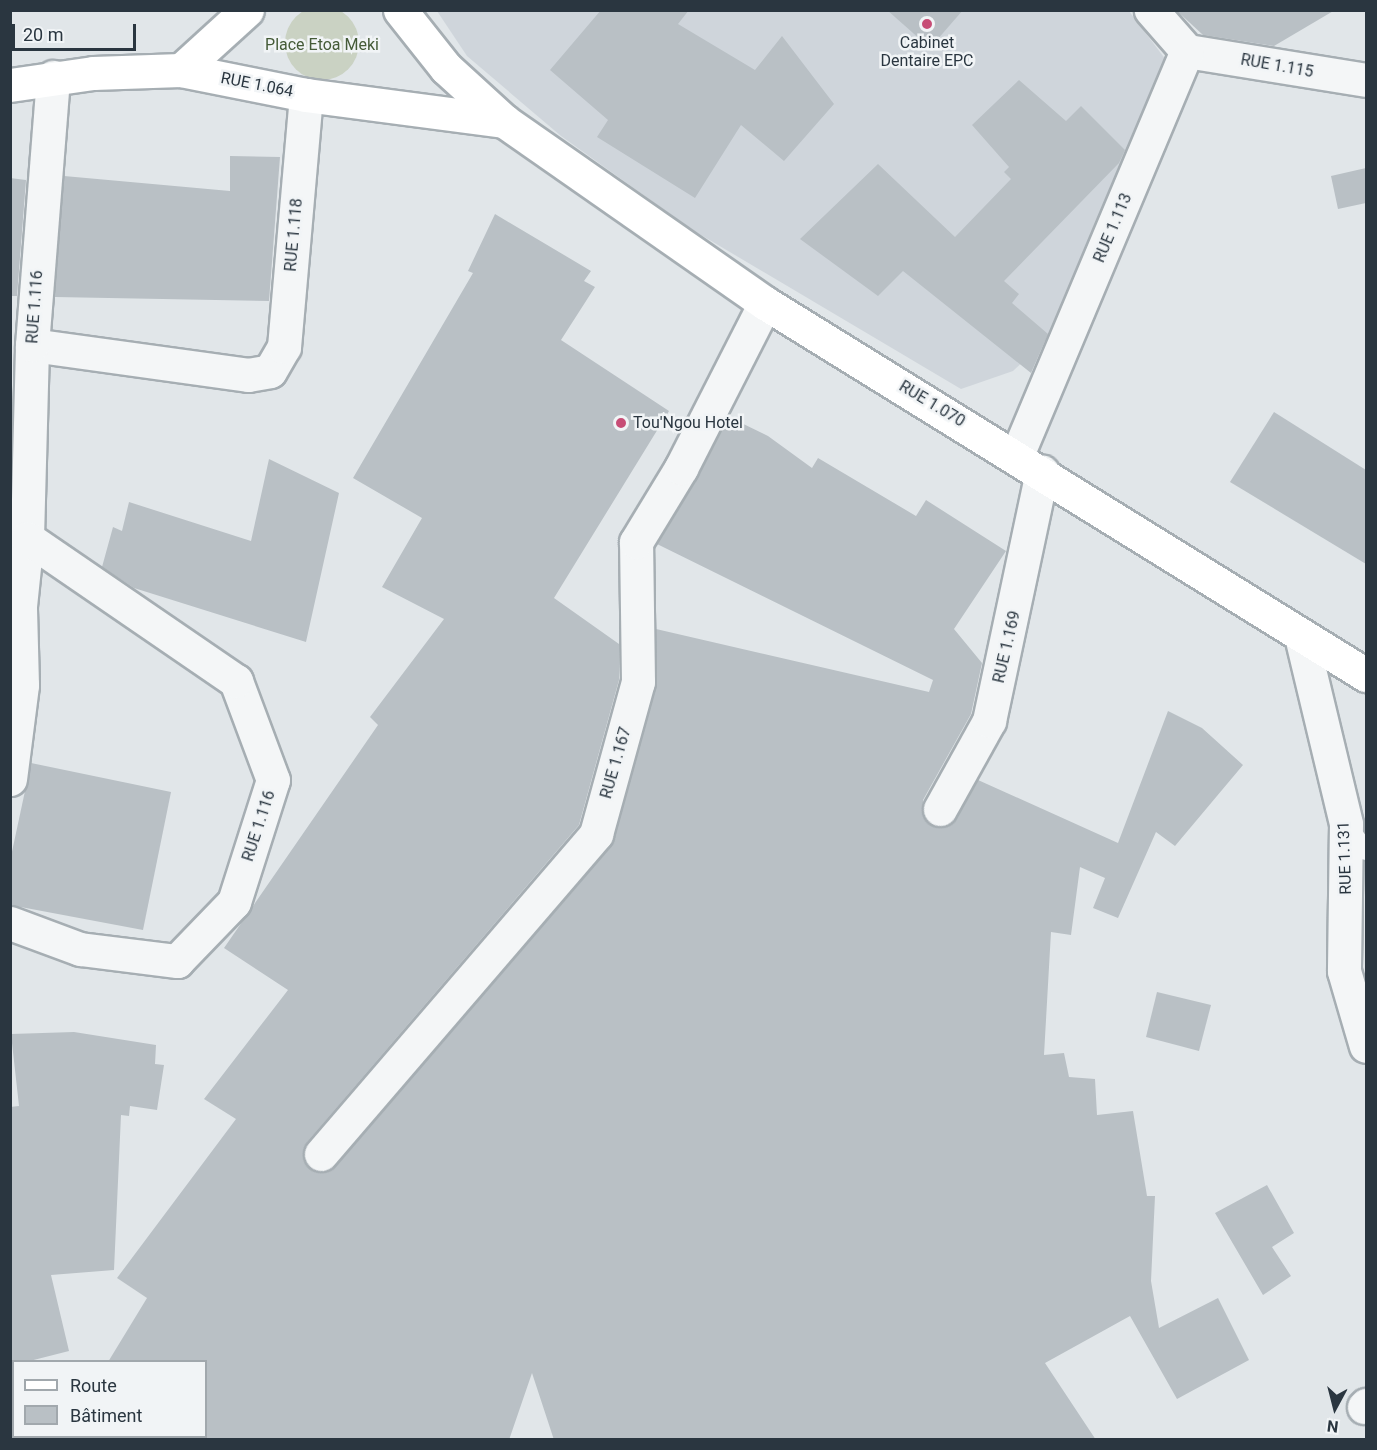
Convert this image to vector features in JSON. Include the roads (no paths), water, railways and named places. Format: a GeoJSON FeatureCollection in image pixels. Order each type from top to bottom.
{"type":"FeatureCollection","features":[{"type":"Feature","properties":{"kind":"main road"},"geometry":{"type":"LineString","coordinates":[[181,70],[247,10]]}},
{"type":"Feature","properties":{"kind":"main road","name":"RUE 1.070"},"geometry":{"type":"LineString","coordinates":[[400,10],[446,68],[504,121],[765,303],[1029,464],[1366,675]]}},
{"type":"Feature","properties":{"kind":"main road","name":"RUE 1.064"},"geometry":{"type":"LineString","coordinates":[[10,85],[53,77],[181,70],[306,95],[504,121]]}},
{"type":"Feature","properties":{"kind":"street"},"geometry":{"type":"LineString","coordinates":[[1151,10],[1187,51]]}},
{"type":"Feature","properties":{"kind":"street","name":"RUE 1.115"},"geometry":{"type":"LineString","coordinates":[[1187,51],[1366,80]]}},
{"type":"Feature","properties":{"kind":"street","name":"RUE 1.113"},"geometry":{"type":"LineString","coordinates":[[1029,464],[1187,51]]}},
{"type":"Feature","properties":{"kind":"street","name":"RUE 1.116"},"geometry":{"type":"LineString","coordinates":[[10,778],[22,685],[20,606],[27,538],[32,345],[53,77]]}},
{"type":"Feature","properties":{"kind":"street","name":"RUE 1.118"},"geometry":{"type":"LineString","coordinates":[[32,345],[248,375],[270,371],[284,347],[306,95]]}},
{"type":"Feature","properties":{"kind":"street","name":"RUE 1.167"},"geometry":{"type":"LineString","coordinates":[[321,1154],[596,834],[638,682],[636,542],[681,468],[765,303]]}},
{"type":"Feature","properties":{"kind":"street","name":"RUE 1.169"},"geometry":{"type":"LineString","coordinates":[[940,809],[988,721],[1029,464]]}},
{"type":"Feature","properties":{"kind":"street","name":"RUE 1.116"},"geometry":{"type":"LineString","coordinates":[[10,923],[80,949],[177,961],[234,903],[273,780],[236,681],[27,538]]}},
{"type":"Feature","properties":{"kind":"street","name":"RUE 1.131"},"geometry":{"type":"LineString","coordinates":[[1301,636],[1346,824],[1344,971],[1366,1046]]}},
{"type":"Feature","properties":{"kind":"lane"},"geometry":{"type":"LineString","coordinates":[[1346,824],[1366,851]]}},
{"type":"Feature","properties":{"kind":"place","name":"Cabinet Dentaire EPC"},"geometry":{"type":"Point","coordinates":[927,24]}},
{"type":"Feature","properties":{"kind":"place","name":"Tou'Ngou Hotel"},"geometry":{"type":"Point","coordinates":[621,423]}},
{"type":"Feature","properties":{"kind":"park label","name":"Place Etoa Meki"},"geometry":{"type":"Point","coordinates":[322,45]}}]}
